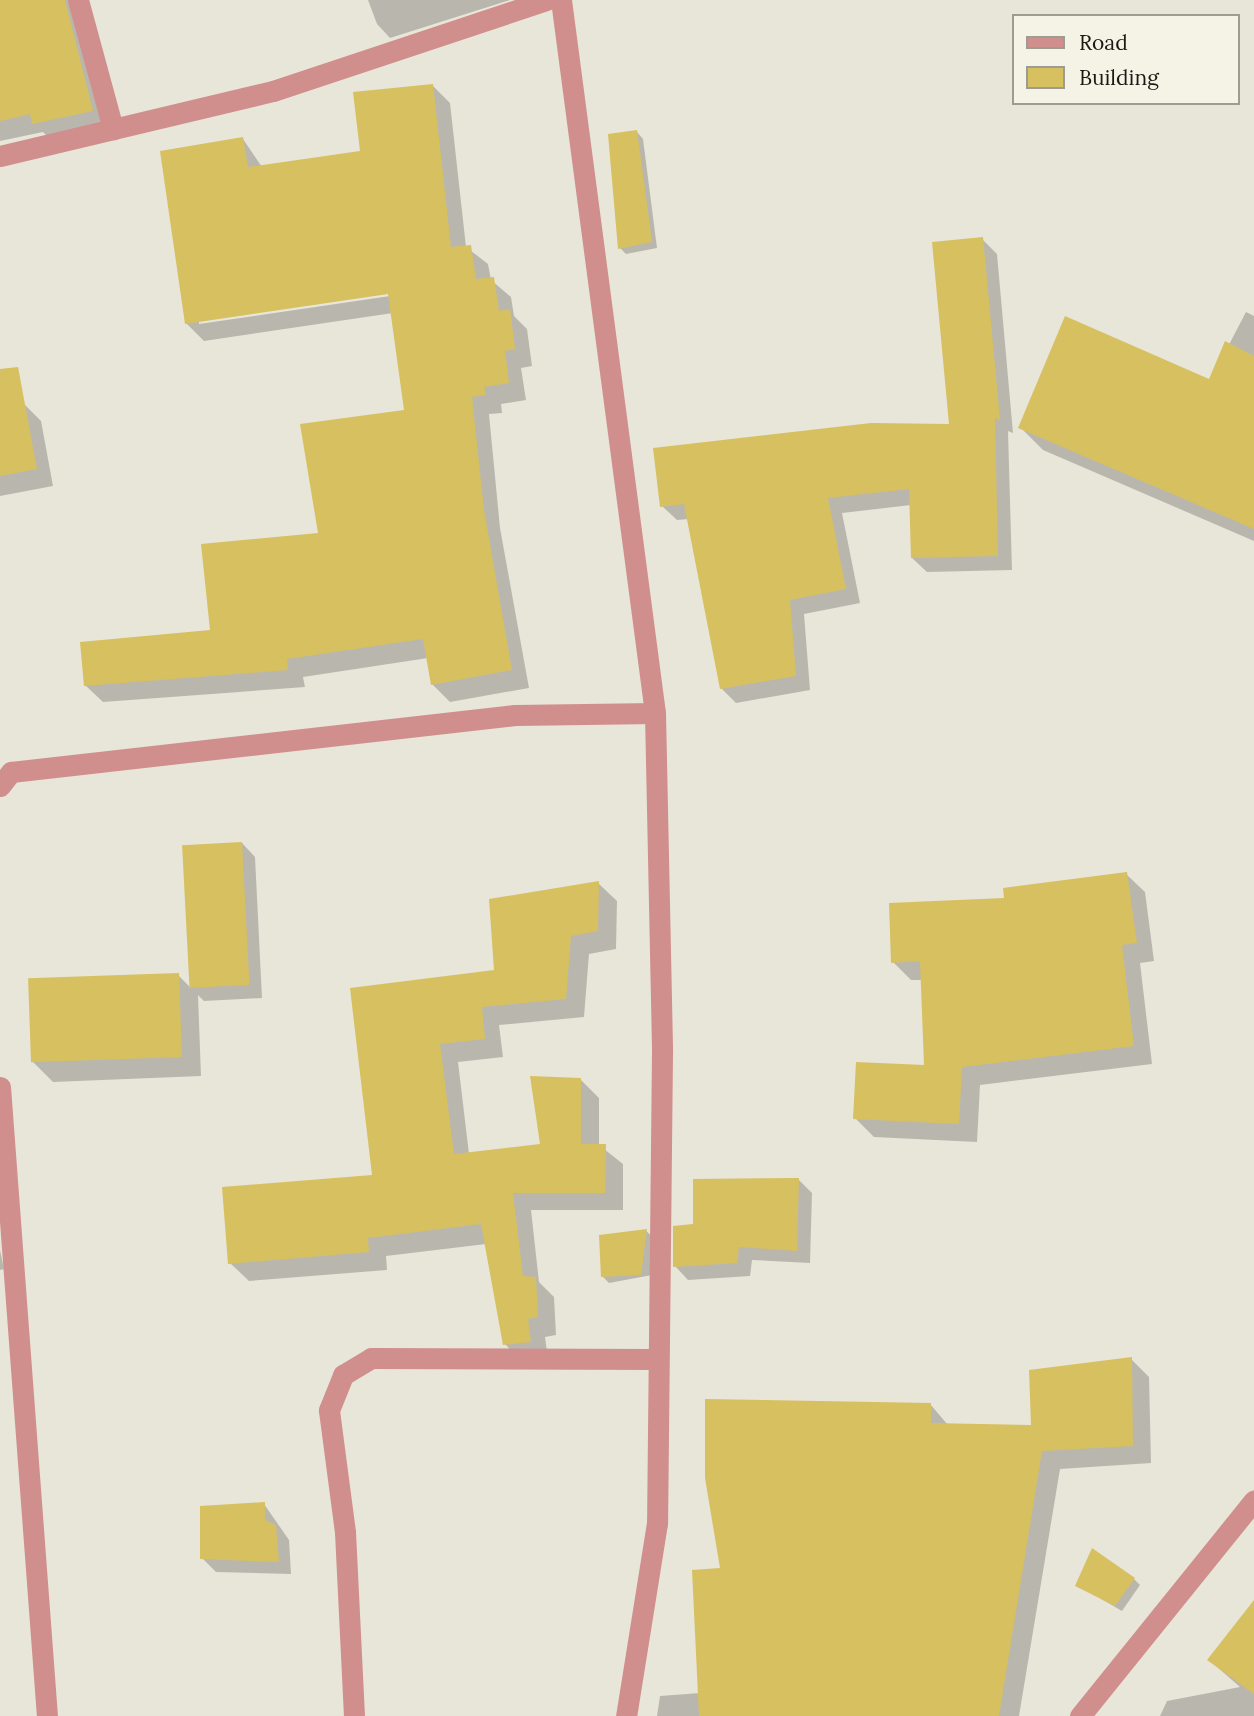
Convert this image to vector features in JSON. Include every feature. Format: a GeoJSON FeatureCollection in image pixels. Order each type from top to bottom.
{"type":"FeatureCollection","features":[{"type":"Feature","properties":{"kind":"street"},"geometry":{"type":"LineString","coordinates":[[78,0],[113,129]]}},
{"type":"Feature","properties":{"kind":"street"},"geometry":{"type":"LineString","coordinates":[[0,156],[273,91],[546,0]]}},
{"type":"Feature","properties":{"kind":"street"},"geometry":{"type":"LineString","coordinates":[[561,0],[655,713],[662,1052],[656,1359],[657,1522],[626,1716]]}},
{"type":"Feature","properties":{"kind":"street"},"geometry":{"type":"LineString","coordinates":[[0,786],[11,772],[515,715],[655,713]]}},
{"type":"Feature","properties":{"kind":"street"},"geometry":{"type":"LineString","coordinates":[[0,1087],[47,1716]]}},
{"type":"Feature","properties":{"kind":"street"},"geometry":{"type":"LineString","coordinates":[[354,1716],[345,1532],[329,1409],[343,1375],[371,1358],[656,1359]]}},
{"type":"Feature","properties":{"kind":"street"},"geometry":{"type":"LineString","coordinates":[[1080,1716],[1254,1500]]}},
{"type":"Feature","properties":{"kind":"building"},"geometry":{"type":"Polygon","coordinates":[[[0,0],[65,0],[93,111],[32,124],[30,114],[0,121],[0,0]]]}},
{"type":"Feature","properties":{"kind":"building"},"geometry":{"type":"Polygon","coordinates":[[[433,84],[451,247],[471,245],[476,279],[494,277],[499,311],[510,309],[515,349],[505,351],[509,383],[484,387],[486,395],[472,397],[484,510],[512,670],[431,685],[423,639],[287,659],[288,670],[84,686],[80,642],[210,630],[201,544],[318,533],[300,424],[404,410],[388,294],[185,324],[160,151],[243,137],[248,167],[360,151],[353,92],[433,84]]]}},
{"type":"Feature","properties":{"kind":"building"},"geometry":{"type":"Polygon","coordinates":[[[637,130],[652,242],[618,249],[608,134],[637,130]]]}},
{"type":"Feature","properties":{"kind":"building"},"geometry":{"type":"Polygon","coordinates":[[[983,237],[1000,420],[995,418],[998,556],[911,558],[909,489],[828,498],[846,589],[790,600],[796,676],[720,689],[684,504],[660,507],[653,448],[871,423],[949,424],[932,242],[983,237]]]}},
{"type":"Feature","properties":{"kind":"building"},"geometry":{"type":"Polygon","coordinates":[[[1065,316],[1209,379],[1225,341],[1254,356],[1254,529],[1018,428],[1065,316]]]}},
{"type":"Feature","properties":{"kind":"building"},"geometry":{"type":"Polygon","coordinates":[[[18,367],[37,469],[0,476],[0,369],[18,367]]]}},
{"type":"Feature","properties":{"kind":"building"},"geometry":{"type":"Polygon","coordinates":[[[242,842],[249,985],[190,988],[182,845],[242,842]]]}},
{"type":"Feature","properties":{"kind":"building"},"geometry":{"type":"Polygon","coordinates":[[[1127,872],[1137,943],[1122,945],[1134,1046],[962,1067],[959,1124],[853,1119],[856,1062],[924,1065],[920,961],[891,963],[889,903],[1004,898],[1003,888],[1127,872]]]}},
{"type":"Feature","properties":{"kind":"building"},"geometry":{"type":"Polygon","coordinates":[[[599,881],[598,931],[571,936],[566,999],[482,1007],[485,1039],[440,1044],[454,1154],[540,1144],[530,1076],[581,1078],[581,1144],[606,1144],[605,1193],[513,1193],[523,1276],[536,1277],[538,1317],[528,1319],[531,1342],[503,1345],[481,1224],[368,1238],[369,1252],[228,1264],[222,1187],[372,1175],[350,988],[494,970],[489,899],[599,881]]]}},
{"type":"Feature","properties":{"kind":"building"},"geometry":{"type":"Polygon","coordinates":[[[179,973],[182,1057],[31,1062],[28,978],[179,973]]]}},
{"type":"Feature","properties":{"kind":"building"},"geometry":{"type":"Polygon","coordinates":[[[799,1178],[797,1251],[739,1247],[737,1263],[673,1267],[673,1226],[693,1224],[693,1179],[799,1178]]]}},
{"type":"Feature","properties":{"kind":"building"},"geometry":{"type":"Polygon","coordinates":[[[647,1229],[641,1275],[601,1277],[599,1235],[647,1229]]]}},
{"type":"Feature","properties":{"kind":"building"},"geometry":{"type":"Polygon","coordinates":[[[1132,1357],[1133,1446],[1042,1451],[999,1716],[699,1716],[692,1570],[720,1568],[705,1478],[705,1399],[931,1403],[931,1423],[1031,1425],[1029,1370],[1132,1357]]]}},
{"type":"Feature","properties":{"kind":"building"},"geometry":{"type":"Polygon","coordinates":[[[265,1502],[265,1520],[276,1525],[279,1562],[200,1559],[200,1506],[265,1502]]]}},
{"type":"Feature","properties":{"kind":"building"},"geometry":{"type":"Polygon","coordinates":[[[1092,1548],[1135,1578],[1115,1606],[1075,1586],[1092,1548]]]}},
{"type":"Feature","properties":{"kind":"building"},"geometry":{"type":"Polygon","coordinates":[[[1254,1600],[1254,1694],[1207,1660],[1254,1600]]]}}]}
